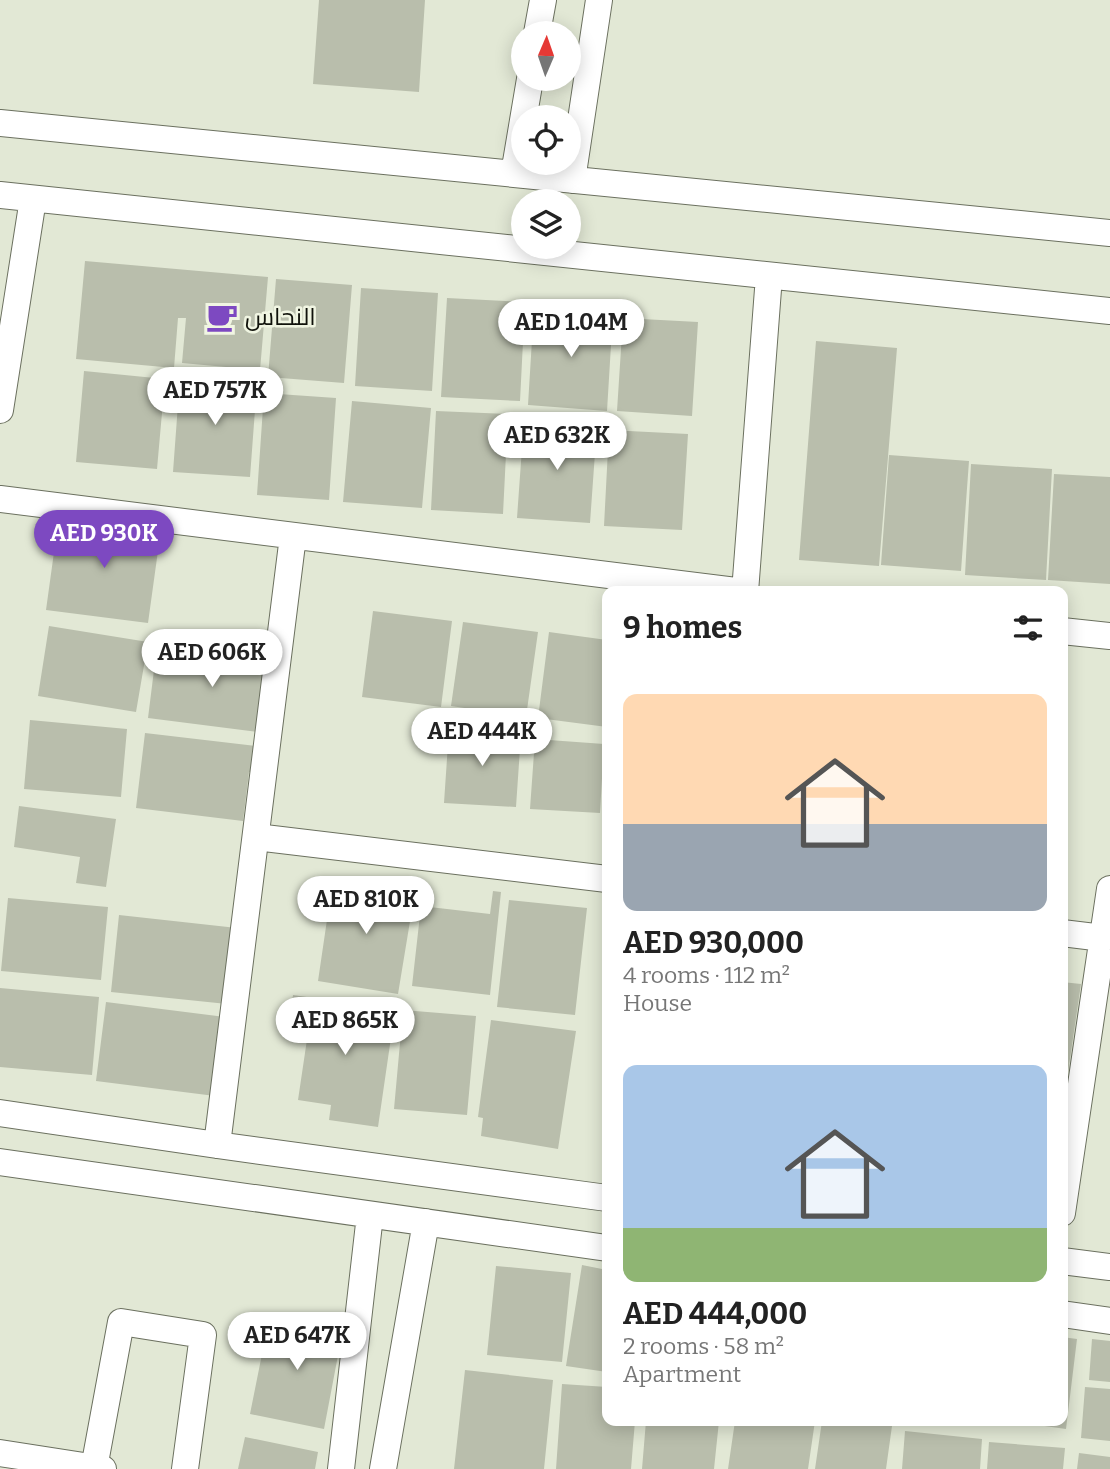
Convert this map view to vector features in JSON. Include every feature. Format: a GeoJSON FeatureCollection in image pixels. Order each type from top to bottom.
{"type":"FeatureCollection","features":[{"type":"Feature","properties":{"kind":"street"},"geometry":{"type":"LineString","coordinates":[[539,21],[543,0]]}},
{"type":"Feature","properties":{"kind":"street"},"geometry":{"type":"LineString","coordinates":[[572,180],[600,0]]}},
{"type":"Feature","properties":{"kind":"street"},"geometry":{"type":"LineString","coordinates":[[0,123],[511,174]]}},
{"type":"Feature","properties":{"kind":"street"},"geometry":{"type":"LineString","coordinates":[[523,175],[1110,233]]}},
{"type":"Feature","properties":{"kind":"street"},"geometry":{"type":"LineString","coordinates":[[0,195],[1110,311]]}},
{"type":"Feature","properties":{"kind":"street"},"geometry":{"type":"LineString","coordinates":[[0,410],[33,199]]}},
{"type":"Feature","properties":{"kind":"street"},"geometry":{"type":"LineString","coordinates":[[745,586],[769,276]]}},
{"type":"Feature","properties":{"kind":"street"},"geometry":{"type":"LineString","coordinates":[[0,499],[697,586]]}},
{"type":"Feature","properties":{"kind":"street"},"geometry":{"type":"LineString","coordinates":[[217,1145],[293,536]]}},
{"type":"Feature","properties":{"kind":"street"},"geometry":{"type":"LineString","coordinates":[[1068,632],[1110,636]]}},
{"type":"Feature","properties":{"kind":"street"},"geometry":{"type":"LineString","coordinates":[[256,837],[602,878]]}},
{"type":"Feature","properties":{"kind":"street"},"geometry":{"type":"LineString","coordinates":[[1068,1173],[1110,889]]}},
{"type":"Feature","properties":{"kind":"street"},"geometry":{"type":"LineString","coordinates":[[1068,934],[1103,938]]}},
{"type":"Feature","properties":{"kind":"street"},"geometry":{"type":"LineString","coordinates":[[0,1113],[602,1197]]}},
{"type":"Feature","properties":{"kind":"street"},"geometry":{"type":"LineString","coordinates":[[0,1162],[602,1247]]}},
{"type":"Feature","properties":{"kind":"street"},"geometry":{"type":"LineString","coordinates":[[341,1469],[370,1214]]}},
{"type":"Feature","properties":{"kind":"street"},"geometry":{"type":"LineString","coordinates":[[383,1469],[426,1222]]}},
{"type":"Feature","properties":{"kind":"street"},"geometry":{"type":"LineString","coordinates":[[1068,1262],[1110,1267]]}},
{"type":"Feature","properties":{"kind":"street"},"geometry":{"type":"LineString","coordinates":[[1068,1315],[1110,1321]]}},
{"type":"Feature","properties":{"kind":"street"},"geometry":{"type":"LineString","coordinates":[[0,1453],[98,1468],[121,1322],[203,1335],[185,1469]]}},
{"type":"Feature","properties":{"kind":"building"},"geometry":{"type":"Polygon","coordinates":[[[319,0],[425,0],[419,92],[313,84],[319,0]]]}},
{"type":"Feature","properties":{"kind":"building"},"geometry":{"type":"Polygon","coordinates":[[[85,261],[268,277],[260,370],[182,363],[186,318],[178,318],[174,368],[76,359],[85,261]]]}},
{"type":"Feature","properties":{"kind":"building"},"geometry":{"type":"Polygon","coordinates":[[[276,279],[352,285],[344,383],[268,377],[276,279]]]}},
{"type":"Feature","properties":{"kind":"building"},"geometry":{"type":"Polygon","coordinates":[[[361,288],[438,293],[432,391],[355,386],[361,288]]]}},
{"type":"Feature","properties":{"kind":"building"},"geometry":{"type":"Polygon","coordinates":[[[447,298],[525,302],[520,401],[441,397],[447,298]]]}},
{"type":"Feature","properties":{"kind":"building"},"geometry":{"type":"Polygon","coordinates":[[[534,307],[613,312],[607,411],[528,405],[534,307]]]}},
{"type":"Feature","properties":{"kind":"building"},"geometry":{"type":"Polygon","coordinates":[[[623,318],[698,322],[692,416],[617,411],[623,318]]]}},
{"type":"Feature","properties":{"kind":"building"},"geometry":{"type":"Polygon","coordinates":[[[816,341],[897,348],[879,566],[799,560],[816,341]]]}},
{"type":"Feature","properties":{"kind":"building"},"geometry":{"type":"Polygon","coordinates":[[[84,371],[165,379],[157,469],[76,462],[84,371]]]}},
{"type":"Feature","properties":{"kind":"building"},"geometry":{"type":"Polygon","coordinates":[[[180,377],[257,383],[250,477],[173,472],[180,377]]]}},
{"type":"Feature","properties":{"kind":"building"},"geometry":{"type":"Polygon","coordinates":[[[264,393],[336,398],[329,500],[257,495],[264,393]]]}},
{"type":"Feature","properties":{"kind":"building"},"geometry":{"type":"Polygon","coordinates":[[[352,401],[431,408],[422,508],[343,502],[352,401]]]}},
{"type":"Feature","properties":{"kind":"building"},"geometry":{"type":"Polygon","coordinates":[[[436,411],[508,414],[503,514],[431,510],[436,411]]]}},
{"type":"Feature","properties":{"kind":"building"},"geometry":{"type":"Polygon","coordinates":[[[524,420],[597,425],[590,523],[517,518],[524,420]]]}},
{"type":"Feature","properties":{"kind":"building"},"geometry":{"type":"Polygon","coordinates":[[[609,430],[688,434],[682,530],[604,526],[609,430]]]}},
{"type":"Feature","properties":{"kind":"building"},"geometry":{"type":"Polygon","coordinates":[[[889,455],[969,461],[961,571],[881,565],[889,455]]]}},
{"type":"Feature","properties":{"kind":"building"},"geometry":{"type":"Polygon","coordinates":[[[971,464],[1052,469],[1046,580],[965,575],[971,464]]]}},
{"type":"Feature","properties":{"kind":"building"},"geometry":{"type":"Polygon","coordinates":[[[1054,474],[1110,477],[1110,584],[1048,580],[1054,474]]]}},
{"type":"Feature","properties":{"kind":"building"},"geometry":{"type":"Polygon","coordinates":[[[59,516],[161,529],[148,623],[46,610],[59,516]]]}},
{"type":"Feature","properties":{"kind":"building"},"geometry":{"type":"Polygon","coordinates":[[[373,611],[452,621],[441,707],[362,697],[373,611]]]}},
{"type":"Feature","properties":{"kind":"building"},"geometry":{"type":"Polygon","coordinates":[[[463,622],[538,632],[526,717],[451,706],[463,622]]]}},
{"type":"Feature","properties":{"kind":"building"},"geometry":{"type":"Polygon","coordinates":[[[49,626],[148,642],[136,712],[38,696],[49,626]]]}},
{"type":"Feature","properties":{"kind":"building"},"geometry":{"type":"Polygon","coordinates":[[[549,632],[602,639],[602,726],[538,718],[549,632]]]}},
{"type":"Feature","properties":{"kind":"building"},"geometry":{"type":"Polygon","coordinates":[[[157,646],[276,661],[266,733],[148,718],[157,646]]]}},
{"type":"Feature","properties":{"kind":"building"},"geometry":{"type":"Polygon","coordinates":[[[30,720],[127,729],[121,797],[24,789],[30,720]]]}},
{"type":"Feature","properties":{"kind":"building"},"geometry":{"type":"Polygon","coordinates":[[[449,729],[521,734],[516,807],[444,803],[449,729]]]}},
{"type":"Feature","properties":{"kind":"building"},"geometry":{"type":"Polygon","coordinates":[[[145,733],[265,747],[261,774],[249,772],[243,821],[136,808],[145,733]]]}},
{"type":"Feature","properties":{"kind":"building"},"geometry":{"type":"Polygon","coordinates":[[[535,739],[602,744],[600,813],[530,809],[535,739]]]}},
{"type":"Feature","properties":{"kind":"building"},"geometry":{"type":"Polygon","coordinates":[[[19,806],[116,819],[106,887],[76,883],[80,857],[14,847],[19,806]]]}},
{"type":"Feature","properties":{"kind":"building"},"geometry":{"type":"Polygon","coordinates":[[[333,879],[415,891],[398,994],[318,981],[333,879]]]}},
{"type":"Feature","properties":{"kind":"building"},"geometry":{"type":"Polygon","coordinates":[[[493,891],[501,892],[490,995],[412,986],[421,906],[490,914],[493,891]]]}},
{"type":"Feature","properties":{"kind":"building"},"geometry":{"type":"Polygon","coordinates":[[[8,898],[108,907],[101,980],[1,971],[8,898]]]}},
{"type":"Feature","properties":{"kind":"building"},"geometry":{"type":"Polygon","coordinates":[[[509,900],[587,908],[575,1015],[497,1007],[509,900]]]}},
{"type":"Feature","properties":{"kind":"building"},"geometry":{"type":"Polygon","coordinates":[[[119,915],[237,928],[227,1004],[111,992],[119,915]]]}},
{"type":"Feature","properties":{"kind":"building"},"geometry":{"type":"Polygon","coordinates":[[[1068,983],[1081,984],[1068,1072],[1068,983]]]}},
{"type":"Feature","properties":{"kind":"building"},"geometry":{"type":"Polygon","coordinates":[[[0,988],[99,997],[92,1075],[0,1067],[0,988]]]}},
{"type":"Feature","properties":{"kind":"building"},"geometry":{"type":"Polygon","coordinates":[[[293,995],[395,1010],[378,1127],[329,1120],[331,1105],[298,1100],[309,1026],[289,1023],[293,995]]]}},
{"type":"Feature","properties":{"kind":"building"},"geometry":{"type":"Polygon","coordinates":[[[106,1002],[225,1017],[215,1096],[96,1081],[106,1002]]]}},
{"type":"Feature","properties":{"kind":"building"},"geometry":{"type":"Polygon","coordinates":[[[403,1010],[476,1016],[467,1115],[394,1109],[403,1010]]]}},
{"type":"Feature","properties":{"kind":"building"},"geometry":{"type":"Polygon","coordinates":[[[491,1020],[576,1031],[558,1149],[481,1136],[483,1118],[478,1117],[491,1020]]]}},
{"type":"Feature","properties":{"kind":"building"},"geometry":{"type":"Polygon","coordinates":[[[582,1265],[602,1269],[602,1371],[566,1366],[582,1265]]]}},
{"type":"Feature","properties":{"kind":"building"},"geometry":{"type":"Polygon","coordinates":[[[496,1266],[571,1273],[562,1362],[487,1355],[496,1266]]]}},
{"type":"Feature","properties":{"kind":"building"},"geometry":{"type":"Polygon","coordinates":[[[270,1314],[343,1329],[324,1429],[250,1414],[270,1314]]]}},
{"type":"Feature","properties":{"kind":"building"},"geometry":{"type":"Polygon","coordinates":[[[1068,1338],[1077,1339],[1068,1413],[1068,1338]]]}},
{"type":"Feature","properties":{"kind":"building"},"geometry":{"type":"Polygon","coordinates":[[[1092,1339],[1110,1341],[1110,1382],[1089,1380],[1092,1339]]]}},
{"type":"Feature","properties":{"kind":"building"},"geometry":{"type":"Polygon","coordinates":[[[465,1370],[553,1380],[544,1469],[454,1469],[465,1370]]]}},
{"type":"Feature","properties":{"kind":"building"},"geometry":{"type":"Polygon","coordinates":[[[562,1384],[602,1387],[602,1426],[635,1426],[631,1469],[556,1469],[562,1384]]]}},
{"type":"Feature","properties":{"kind":"building"},"geometry":{"type":"Polygon","coordinates":[[[1085,1387],[1110,1389],[1110,1441],[1081,1438],[1085,1387]]]}},
{"type":"Feature","properties":{"kind":"building"},"geometry":{"type":"Polygon","coordinates":[[[646,1426],[718,1426],[714,1469],[642,1469],[646,1426]]]}},
{"type":"Feature","properties":{"kind":"building"},"geometry":{"type":"Polygon","coordinates":[[[734,1426],[814,1426],[808,1469],[728,1469],[734,1426]]]}},
{"type":"Feature","properties":{"kind":"building"},"geometry":{"type":"Polygon","coordinates":[[[821,1426],[892,1426],[886,1469],[815,1469],[821,1426]]]}},
{"type":"Feature","properties":{"kind":"building"},"geometry":{"type":"Polygon","coordinates":[[[1044,1426],[1066,1426],[1066,1429],[1044,1426]]]}},
{"type":"Feature","properties":{"kind":"building"},"geometry":{"type":"Polygon","coordinates":[[[905,1431],[982,1439],[980,1469],[902,1469],[905,1431]]]}},
{"type":"Feature","properties":{"kind":"building"},"geometry":{"type":"Polygon","coordinates":[[[245,1437],[318,1452],[315,1469],[238,1469],[245,1437]]]}},
{"type":"Feature","properties":{"kind":"building"},"geometry":{"type":"Polygon","coordinates":[[[989,1442],[1065,1448],[1063,1469],[987,1469],[989,1442]]]}},
{"type":"Feature","properties":{"kind":"building"},"geometry":{"type":"Polygon","coordinates":[[[1079,1453],[1110,1457],[1110,1469],[1077,1469],[1079,1453]]]}},
{"type":"Feature","properties":{"kind":"place","name":"النحاس"},"geometry":{"type":"Point","coordinates":[222,317]}}]}
